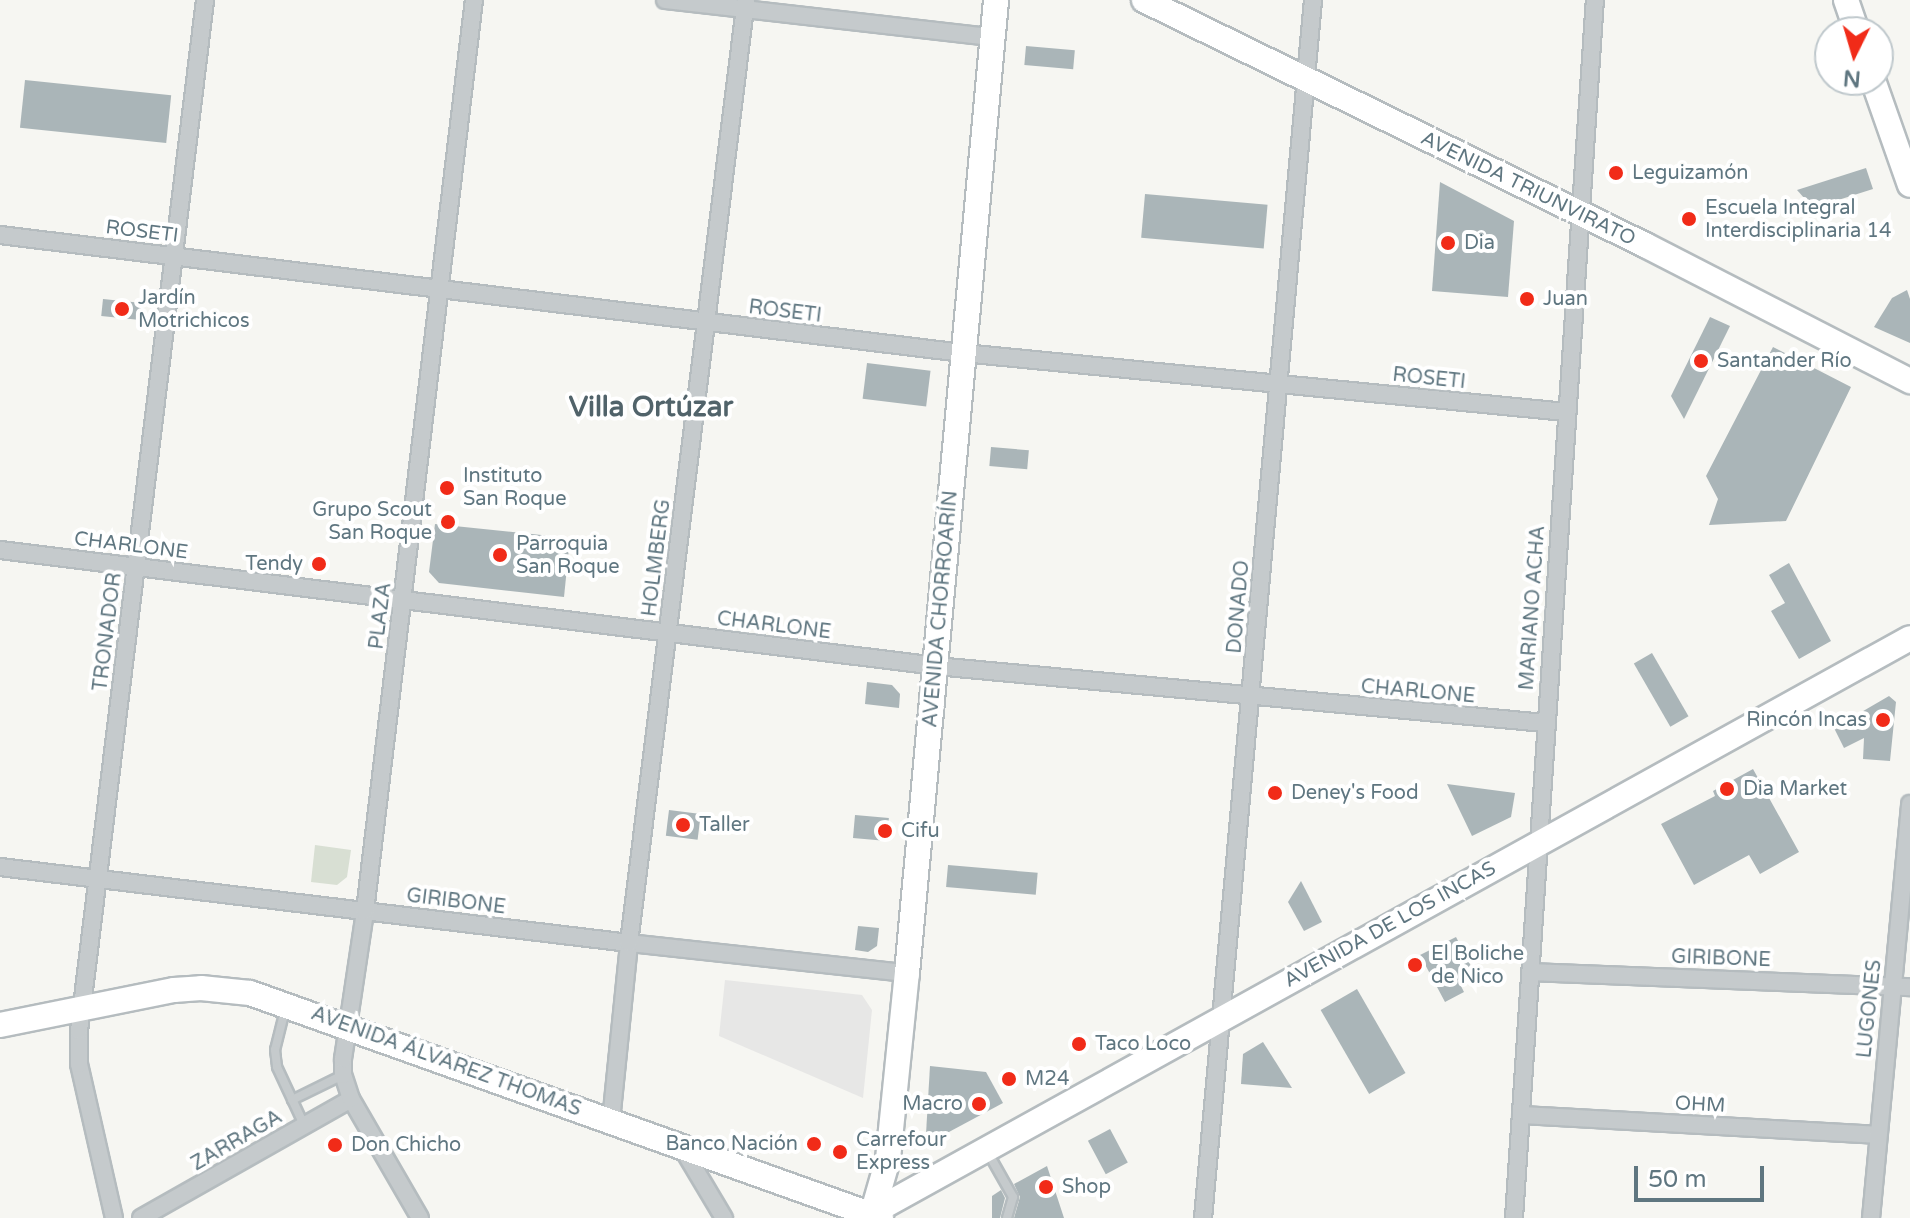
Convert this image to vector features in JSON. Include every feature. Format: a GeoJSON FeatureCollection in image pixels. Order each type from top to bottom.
{"type":"FeatureCollection","features":[{"type":"Feature","properties":{"kind":"main road","name":"AVENIDA CHORROARÍN"},"geometry":{"type":"LineString","coordinates":[[870,1217],[888,1159],[996,0]]}},
{"type":"Feature","properties":{"kind":"main road","name":"AVENIDA TRIUNVIRATO"},"geometry":{"type":"LineString","coordinates":[[1144,0],[1580,214],[1910,381]]}},
{"type":"Feature","properties":{"kind":"main road"},"geometry":{"type":"LineString","coordinates":[[1879,96],[1910,185]]}},
{"type":"Feature","properties":{"kind":"main road","name":"AVENIDA DE LOS INCAS"},"geometry":{"type":"LineString","coordinates":[[870,1217],[1220,1018],[1910,638]]}},
{"type":"Feature","properties":{"kind":"main road","name":"AVENIDA ÁLVAREZ THOMAS"},"geometry":{"type":"LineString","coordinates":[[0,1025],[201,988],[250,993],[681,1146],[870,1217]]}},
{"type":"Feature","properties":{"kind":"street","name":"TRONADOR"},"geometry":{"type":"LineString","coordinates":[[114,1218],[79,1064],[81,1010],[205,0]]}},
{"type":"Feature","properties":{"kind":"street","name":"PLAZA"},"geometry":{"type":"LineString","coordinates":[[420,1218],[351,1099],[343,1075],[474,0]]}},
{"type":"Feature","properties":{"kind":"street"},"geometry":{"type":"LineString","coordinates":[[665,0],[746,5],[992,37]]}},
{"type":"Feature","properties":{"kind":"street","name":"DONADO"},"geometry":{"type":"LineString","coordinates":[[1203,1218],[1313,0]]}},
{"type":"Feature","properties":{"kind":"street","name":"MARIANO ACHA"},"geometry":{"type":"LineString","coordinates":[[1514,1218],[1595,0]]}},
{"type":"Feature","properties":{"kind":"street","name":"HOLMBERG"},"geometry":{"type":"LineString","coordinates":[[611,1121],[629,943],[746,5]]}},
{"type":"Feature","properties":{"kind":"street","name":"ROSETI"},"geometry":{"type":"LineString","coordinates":[[0,235],[963,353],[1566,412]]}},
{"type":"Feature","properties":{"kind":"street","name":"CHARLONE"},"geometry":{"type":"LineString","coordinates":[[0,550],[936,666],[1251,698],[1545,723]]}},
{"type":"Feature","properties":{"kind":"street","name":"LUGONES"},"geometry":{"type":"LineString","coordinates":[[1871,1218],[1876,1135],[1902,986],[1910,804]]}},
{"type":"Feature","properties":{"kind":"street","name":"GIRIBONE"},"geometry":{"type":"LineString","coordinates":[[0,867],[97,881],[907,973]]}},
{"type":"Feature","properties":{"kind":"street","name":"GIRIBONE"},"geometry":{"type":"LineString","coordinates":[[1531,972],[1902,986]]}},
{"type":"Feature","properties":{"kind":"street","name":"ZARRAGA"},"geometry":{"type":"LineString","coordinates":[[141,1218],[351,1099]]}},
{"type":"Feature","properties":{"kind":"street","name":"OHM"},"geometry":{"type":"LineString","coordinates":[[1521,1115],[1876,1135]]}},
{"type":"Feature","properties":{"kind":"street"},"geometry":{"type":"LineString","coordinates":[[681,1146],[724,1218]]}},
{"type":"Feature","properties":{"kind":"lane"},"geometry":{"type":"LineString","coordinates":[[286,1004],[275,1050],[277,1067],[305,1125]]}},
{"type":"Feature","properties":{"kind":"lane"},"geometry":{"type":"LineString","coordinates":[[292,1100],[343,1075]]}},
{"type":"Feature","properties":{"kind":"lane"},"geometry":{"type":"LineString","coordinates":[[987,1151],[1013,1197],[1007,1218]]}},
{"type":"Feature","properties":{"kind":"shaded area"},"geometry":{"type":"Polygon","coordinates":[[[315,845],[351,850],[347,877],[337,885],[311,882],[315,845]]]}},
{"type":"Feature","properties":{"kind":"shaded area"},"geometry":{"type":"Polygon","coordinates":[[[725,980],[862,995],[872,1010],[863,1098],[719,1036],[725,980]]]}},
{"type":"Feature","properties":{"kind":"building"},"geometry":{"type":"Polygon","coordinates":[[[1026,46],[1075,50],[1073,69],[1024,65],[1026,46]]]}},
{"type":"Feature","properties":{"kind":"building"},"geometry":{"type":"Polygon","coordinates":[[[25,80],[171,95],[166,143],[20,128],[25,80]]]}},
{"type":"Feature","properties":{"kind":"building"},"geometry":{"type":"Polygon","coordinates":[[[1866,168],[1873,189],[1813,208],[1797,190],[1866,168]]]}},
{"type":"Feature","properties":{"kind":"building"},"geometry":{"type":"Polygon","coordinates":[[[1440,182],[1514,221],[1508,297],[1432,291],[1440,182]]]}},
{"type":"Feature","properties":{"kind":"building"},"geometry":{"type":"Polygon","coordinates":[[[1145,194],[1268,205],[1264,249],[1141,238],[1145,194]]]}},
{"type":"Feature","properties":{"kind":"building"},"geometry":{"type":"Polygon","coordinates":[[[1907,290],[1910,299],[1910,343],[1874,327],[1892,298],[1907,290]]]}},
{"type":"Feature","properties":{"kind":"building","name":"Jardín Motrichicos"},"geometry":{"type":"Polygon","coordinates":[[[103,299],[142,303],[140,320],[101,316],[103,299]]]}},
{"type":"Feature","properties":{"kind":"building","name":"Santander Río"},"geometry":{"type":"Polygon","coordinates":[[[1710,317],[1730,326],[1684,419],[1671,396],[1710,317]]]}},
{"type":"Feature","properties":{"kind":"building"},"geometry":{"type":"Polygon","coordinates":[[[1773,347],[1851,387],[1786,521],[1709,525],[1718,499],[1706,476],[1773,347]]]}},
{"type":"Feature","properties":{"kind":"building"},"geometry":{"type":"Polygon","coordinates":[[[867,363],[931,371],[926,407],[863,399],[867,363]]]}},
{"type":"Feature","properties":{"kind":"building"},"geometry":{"type":"Polygon","coordinates":[[[991,447],[1029,450],[1027,469],[989,466],[991,447]]]}},
{"type":"Feature","properties":{"kind":"building","name":"Parroquia San Roque"},"geometry":{"type":"Polygon","coordinates":[[[435,524],[570,538],[564,597],[439,583],[429,572],[435,524]]]}},
{"type":"Feature","properties":{"kind":"building"},"geometry":{"type":"Polygon","coordinates":[[[1789,563],[1831,641],[1799,659],[1771,611],[1785,603],[1769,575],[1789,563]]]}},
{"type":"Feature","properties":{"kind":"building"},"geometry":{"type":"Polygon","coordinates":[[[1652,653],[1688,716],[1670,727],[1634,664],[1652,653]]]}},
{"type":"Feature","properties":{"kind":"building"},"geometry":{"type":"Polygon","coordinates":[[[867,682],[892,685],[900,694],[899,708],[865,704],[867,682]]]}},
{"type":"Feature","properties":{"kind":"building"},"geometry":{"type":"Polygon","coordinates":[[[1889,696],[1896,702],[1890,761],[1863,759],[1864,738],[1844,748],[1834,728],[1889,696]]]}},
{"type":"Feature","properties":{"kind":"building"},"geometry":{"type":"Polygon","coordinates":[[[1753,769],[1799,852],[1760,874],[1749,855],[1694,885],[1661,824],[1715,796],[1713,791],[1753,769]]]}},
{"type":"Feature","properties":{"kind":"building"},"geometry":{"type":"Polygon","coordinates":[[[1447,784],[1515,793],[1511,817],[1472,836],[1447,784]]]}},
{"type":"Feature","properties":{"kind":"building","name":"Taller"},"geometry":{"type":"Polygon","coordinates":[[[669,810],[701,814],[698,840],[666,836],[669,810]]]}},
{"type":"Feature","properties":{"kind":"building"},"geometry":{"type":"Polygon","coordinates":[[[855,815],[889,818],[887,841],[853,838],[855,815]]]}},
{"type":"Feature","properties":{"kind":"building"},"geometry":{"type":"Polygon","coordinates":[[[948,865],[1038,873],[1036,895],[946,887],[948,865]]]}},
{"type":"Feature","properties":{"kind":"building"},"geometry":{"type":"Polygon","coordinates":[[[1301,881],[1322,922],[1304,931],[1288,902],[1301,881]]]}},
{"type":"Feature","properties":{"kind":"building"},"geometry":{"type":"Polygon","coordinates":[[[858,926],[879,928],[877,946],[868,952],[855,950],[858,926]]]}},
{"type":"Feature","properties":{"kind":"building"},"geometry":{"type":"Polygon","coordinates":[[[1456,937],[1474,972],[1458,980],[1464,992],[1445,1002],[1420,955],[1456,937]]]}},
{"type":"Feature","properties":{"kind":"building"},"geometry":{"type":"Polygon","coordinates":[[[1357,989],[1406,1073],[1369,1094],[1321,1010],[1357,989]]]}},
{"type":"Feature","properties":{"kind":"building"},"geometry":{"type":"Polygon","coordinates":[[[1263,1042],[1292,1088],[1241,1084],[1243,1054],[1263,1042]]]}},
{"type":"Feature","properties":{"kind":"building"},"geometry":{"type":"Polygon","coordinates":[[[930,1066],[986,1072],[1003,1103],[934,1140],[926,1134],[930,1066]]]}},
{"type":"Feature","properties":{"kind":"building"},"geometry":{"type":"Polygon","coordinates":[[[1110,1129],[1128,1163],[1106,1174],[1088,1141],[1110,1129]]]}},
{"type":"Feature","properties":{"kind":"building"},"geometry":{"type":"Polygon","coordinates":[[[1047,1166],[1064,1218],[1014,1218],[1020,1197],[1014,1184],[1047,1166]]]}},
{"type":"Feature","properties":{"kind":"building"},"geometry":{"type":"Polygon","coordinates":[[[1001,1190],[1005,1198],[1000,1218],[992,1218],[992,1196],[1001,1190]]]}},
{"type":"Feature","properties":{"kind":"place","name":"Leguizamón"},"geometry":{"type":"Point","coordinates":[1616,173]}},
{"type":"Feature","properties":{"kind":"place","name":"Escuela Integral Interdisciplinaria 14"},"geometry":{"type":"Point","coordinates":[1689,219]}},
{"type":"Feature","properties":{"kind":"place","name":"Dia"},"geometry":{"type":"Point","coordinates":[1448,243]}},
{"type":"Feature","properties":{"kind":"place","name":"Juan"},"geometry":{"type":"Point","coordinates":[1527,299]}},
{"type":"Feature","properties":{"kind":"place","name":"Jardín Motrichicos"},"geometry":{"type":"Point","coordinates":[122,309]}},
{"type":"Feature","properties":{"kind":"place","name":"Santander Río"},"geometry":{"type":"Point","coordinates":[1701,361]}},
{"type":"Feature","properties":{"kind":"place","name":"Instituto San Roque"},"geometry":{"type":"Point","coordinates":[447,488]}},
{"type":"Feature","properties":{"kind":"place","name":"Grupo Scout San Roque"},"geometry":{"type":"Point","coordinates":[448,522]}},
{"type":"Feature","properties":{"kind":"place","name":"Parroquia San Roque"},"geometry":{"type":"Point","coordinates":[500,555]}},
{"type":"Feature","properties":{"kind":"place","name":"Tendy"},"geometry":{"type":"Point","coordinates":[319,564]}},
{"type":"Feature","properties":{"kind":"place","name":"Rincón Incas"},"geometry":{"type":"Point","coordinates":[1883,720]}},
{"type":"Feature","properties":{"kind":"place","name":"Dia Market"},"geometry":{"type":"Point","coordinates":[1727,789]}},
{"type":"Feature","properties":{"kind":"place","name":"Deney's Food"},"geometry":{"type":"Point","coordinates":[1275,793]}},
{"type":"Feature","properties":{"kind":"place","name":"Taller"},"geometry":{"type":"Point","coordinates":[683,825]}},
{"type":"Feature","properties":{"kind":"place","name":"Cifu"},"geometry":{"type":"Point","coordinates":[885,831]}},
{"type":"Feature","properties":{"kind":"place","name":"El Boliche de Nico"},"geometry":{"type":"Point","coordinates":[1415,965]}},
{"type":"Feature","properties":{"kind":"place","name":"Taco Loco"},"geometry":{"type":"Point","coordinates":[1079,1044]}},
{"type":"Feature","properties":{"kind":"place","name":"M24"},"geometry":{"type":"Point","coordinates":[1009,1079]}},
{"type":"Feature","properties":{"kind":"place","name":"Macro"},"geometry":{"type":"Point","coordinates":[979,1104]}},
{"type":"Feature","properties":{"kind":"place","name":"Banco Nación"},"geometry":{"type":"Point","coordinates":[814,1144]}},
{"type":"Feature","properties":{"kind":"place","name":"Don Chicho"},"geometry":{"type":"Point","coordinates":[335,1145]}},
{"type":"Feature","properties":{"kind":"place","name":"Carrefour Express"},"geometry":{"type":"Point","coordinates":[840,1152]}},
{"type":"Feature","properties":{"kind":"place","name":"Shop"},"geometry":{"type":"Point","coordinates":[1046,1187]}},
{"type":"Feature","properties":{"kind":"district","name":"Villa Ortúzar"},"geometry":{"type":"Point","coordinates":[651,407]}}]}
